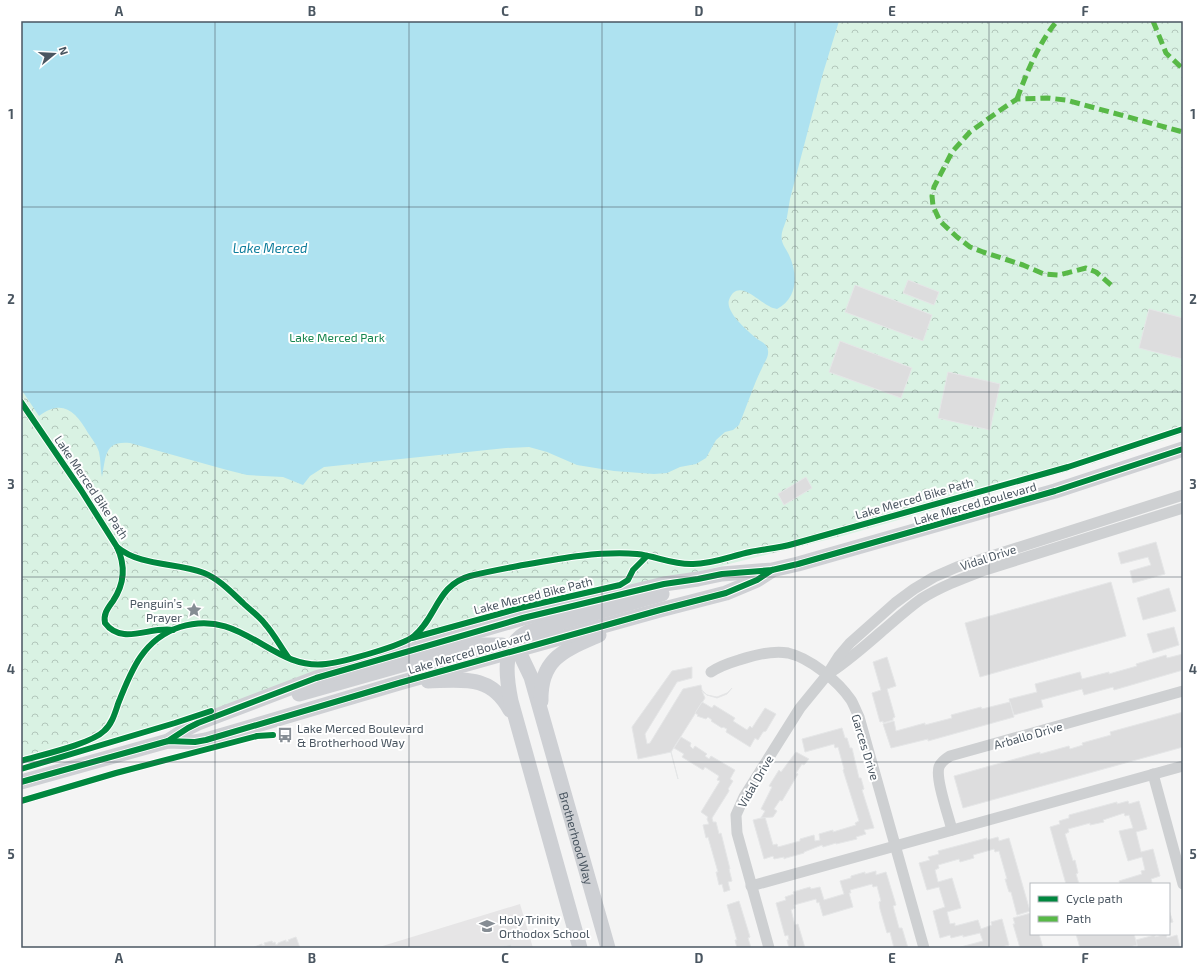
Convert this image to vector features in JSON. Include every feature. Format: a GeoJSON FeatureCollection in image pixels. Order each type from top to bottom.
{"type":"FeatureCollection","features":[{"type":"Feature","properties":{"kind":"main road","name":"Lake Merced Boulevard"},"geometry":{"type":"LineString","coordinates":[[21,782],[168,741],[198,723],[316,678],[442,640],[523,618],[664,584],[740,571],[772,570],[1049,493],[1183,449]]}},
{"type":"Feature","properties":{"kind":"main road","name":"Lake Merced Boulevard"},"geometry":{"type":"LineString","coordinates":[[168,741],[195,742],[206,740],[512,650],[726,593],[748,584],[772,570]]}},
{"type":"Feature","properties":{"kind":"main road"},"geometry":{"type":"LineString","coordinates":[[580,948],[508,688],[507,677],[512,650],[516,641],[521,636],[531,631],[671,592],[698,579]]}},
{"type":"Feature","properties":{"kind":"main road"},"geometry":{"type":"LineString","coordinates":[[546,727],[541,699],[542,682],[549,667],[558,656],[570,648],[660,610]]}},
{"type":"Feature","properties":{"kind":"main road"},"geometry":{"type":"LineString","coordinates":[[198,723],[458,648],[493,644],[512,650],[523,659],[531,677],[546,727]]}},
{"type":"Feature","properties":{"kind":"main road"},"geometry":{"type":"LineString","coordinates":[[399,683],[467,680],[484,684],[492,688],[505,701],[514,718],[520,735]]}},
{"type":"Feature","properties":{"kind":"main road","name":"Brotherhood Way"},"geometry":{"type":"LineString","coordinates":[[546,727],[608,948]]}},
{"type":"Feature","properties":{"kind":"street","name":"Vidal Drive"},"geometry":{"type":"LineString","coordinates":[[769,948],[737,834],[736,815],[744,796],[800,708],[828,675],[839,656],[850,643],[895,603],[934,577],[978,559],[1077,530],[1183,495]]}},
{"type":"Feature","properties":{"kind":"street","name":"Vidal Drive"},"geometry":{"type":"LineString","coordinates":[[828,675],[921,599],[940,588],[982,571],[1183,508]]}},
{"type":"Feature","properties":{"kind":"street","name":"Garces Drive"},"geometry":{"type":"LineString","coordinates":[[711,672],[721,665],[749,656],[768,653],[787,653],[807,661],[828,675],[851,700],[859,717],[924,948]]}},
{"type":"Feature","properties":{"kind":"street","name":"Arballo Drive"},"geometry":{"type":"LineString","coordinates":[[952,830],[938,778],[938,768],[942,761],[950,756],[1183,691]]}},
{"type":"Feature","properties":{"kind":"street"},"geometry":{"type":"LineString","coordinates":[[751,886],[1183,766]]}},
{"type":"Feature","properties":{"kind":"street"},"geometry":{"type":"LineString","coordinates":[[1153,774],[1183,884]]}},
{"type":"Feature","properties":{"kind":"shaded area","name":"Holy Trinity Orthodox School"},"geometry":{"type":"Polygon","coordinates":[[[520,904],[533,948],[376,948],[520,904]]]}},
{"type":"Feature","properties":{"kind":"green space","name":"Lake Merced Park"},"geometry":{"type":"Polygon","coordinates":[[[21,21],[1183,21],[1183,434],[1072,470],[846,535],[685,575],[323,672],[158,728],[21,767],[21,21]]]}},
{"type":"Feature","properties":{"kind":"water","name":"Lake Merced"},"geometry":{"type":"Polygon","coordinates":[[[21,21],[839,21],[823,73],[783,229],[783,243],[794,270],[795,278],[792,292],[789,299],[777,309],[770,307],[748,292],[742,290],[733,293],[729,300],[730,310],[738,321],[766,345],[768,349],[767,358],[739,425],[733,430],[725,432],[716,440],[706,458],[696,464],[680,467],[667,473],[654,474],[614,471],[577,465],[547,452],[529,447],[506,448],[324,467],[310,476],[303,485],[283,477],[247,475],[130,443],[121,443],[115,444],[108,451],[102,477],[98,449],[79,419],[68,410],[62,408],[55,408],[39,416],[21,389],[21,21]]]}},
{"type":"Feature","properties":{"kind":"building"},"geometry":{"type":"Polygon","coordinates":[[[908,280],[939,292],[934,305],[903,293],[908,280]]]}},
{"type":"Feature","properties":{"kind":"building"},"geometry":{"type":"Polygon","coordinates":[[[855,285],[932,315],[923,341],[845,312],[855,285]]]}},
{"type":"Feature","properties":{"kind":"building"},"geometry":{"type":"Polygon","coordinates":[[[1149,309],[1183,318],[1183,359],[1139,348],[1149,309]]]}},
{"type":"Feature","properties":{"kind":"building"},"geometry":{"type":"Polygon","coordinates":[[[840,341],[912,368],[901,398],[829,372],[840,341]]]}},
{"type":"Feature","properties":{"kind":"building"},"geometry":{"type":"Polygon","coordinates":[[[948,372],[1000,384],[990,430],[938,418],[948,372]]]}},
{"type":"Feature","properties":{"kind":"building"},"geometry":{"type":"Polygon","coordinates":[[[806,477],[812,488],[784,505],[778,494],[806,477]]]}},
{"type":"Feature","properties":{"kind":"building"},"geometry":{"type":"Polygon","coordinates":[[[1156,542],[1165,574],[1133,583],[1130,571],[1151,565],[1148,557],[1121,564],[1118,553],[1156,542]]]}},
{"type":"Feature","properties":{"kind":"building"},"geometry":{"type":"Polygon","coordinates":[[[1111,582],[1126,636],[980,677],[965,623],[1111,582]]]}},
{"type":"Feature","properties":{"kind":"building"},"geometry":{"type":"Polygon","coordinates":[[[1169,588],[1176,611],[1143,620],[1137,598],[1169,588]]]}},
{"type":"Feature","properties":{"kind":"building"},"geometry":{"type":"Polygon","coordinates":[[[1174,627],[1179,645],[1153,653],[1147,634],[1174,627]]]}},
{"type":"Feature","properties":{"kind":"building"},"geometry":{"type":"Polygon","coordinates":[[[1183,654],[1183,670],[1114,690],[1113,687],[1084,695],[1082,689],[1041,700],[1043,707],[1014,715],[1009,699],[1037,692],[1035,684],[1080,672],[1082,679],[1109,672],[1109,674],[1137,666],[1136,664],[1166,655],[1167,658],[1183,654]]]}},
{"type":"Feature","properties":{"kind":"building"},"geometry":{"type":"Polygon","coordinates":[[[887,657],[896,686],[887,689],[895,717],[893,720],[883,723],[883,721],[880,722],[872,693],[881,690],[873,662],[887,657]]]}},
{"type":"Feature","properties":{"kind":"building"},"geometry":{"type":"Polygon","coordinates":[[[692,667],[692,678],[677,682],[645,734],[647,744],[650,743],[683,689],[701,685],[702,690],[707,695],[702,691],[705,698],[671,752],[638,759],[632,727],[672,671],[692,667]]]}},
{"type":"Feature","properties":{"kind":"building"},"geometry":{"type":"Polygon","coordinates":[[[732,688],[727,694],[717,698],[707,695],[717,697],[727,693],[732,688]]]}},
{"type":"Feature","properties":{"kind":"building"},"geometry":{"type":"Polygon","coordinates":[[[702,702],[712,708],[714,705],[735,718],[733,721],[747,730],[750,726],[752,728],[765,708],[776,714],[766,731],[763,732],[758,740],[755,738],[750,747],[726,732],[727,729],[722,728],[711,721],[712,720],[708,717],[706,719],[697,716],[698,715],[695,713],[702,702]]]}},
{"type":"Feature","properties":{"kind":"building"},"geometry":{"type":"Polygon","coordinates":[[[1010,702],[1014,717],[928,741],[928,739],[891,748],[883,724],[894,721],[896,731],[925,723],[925,725],[952,718],[951,715],[981,707],[982,709],[1010,702]]]}},
{"type":"Feature","properties":{"kind":"building"},"geometry":{"type":"Polygon","coordinates":[[[1183,712],[1183,747],[963,808],[954,776],[1040,752],[1040,754],[1069,746],[1070,749],[1083,745],[1082,743],[1111,735],[1110,732],[1183,712]]]}},
{"type":"Feature","properties":{"kind":"building"},"geometry":{"type":"Polygon","coordinates":[[[842,728],[850,748],[852,748],[859,778],[861,778],[864,789],[862,790],[874,828],[864,830],[866,834],[856,837],[857,839],[823,847],[822,845],[804,853],[784,859],[784,857],[774,859],[773,856],[764,859],[753,820],[765,817],[773,845],[777,844],[778,847],[800,841],[800,839],[814,835],[815,841],[820,840],[819,834],[833,830],[833,832],[856,825],[855,823],[859,821],[843,770],[838,747],[835,748],[834,744],[805,752],[802,739],[842,728]]]}},
{"type":"Feature","properties":{"kind":"building"},"geometry":{"type":"Polygon","coordinates":[[[681,737],[691,743],[690,746],[693,749],[695,746],[707,754],[705,756],[709,759],[711,756],[735,770],[730,779],[733,781],[728,789],[729,791],[712,818],[713,822],[716,822],[719,834],[721,833],[732,881],[728,882],[730,890],[724,892],[722,884],[719,885],[716,872],[718,872],[703,825],[709,824],[707,819],[708,817],[701,812],[720,781],[717,780],[719,776],[705,767],[703,770],[682,757],[684,754],[674,748],[681,737]]]}},
{"type":"Feature","properties":{"kind":"building"},"geometry":{"type":"Polygon","coordinates":[[[796,752],[809,759],[804,765],[802,764],[796,773],[798,774],[782,801],[780,800],[774,809],[777,811],[773,817],[761,818],[765,811],[761,809],[772,787],[769,786],[779,770],[781,772],[796,752]]]}},
{"type":"Feature","properties":{"kind":"building"},"geometry":{"type":"Polygon","coordinates":[[[1128,801],[1129,804],[1139,801],[1147,829],[1136,832],[1141,852],[1153,849],[1160,876],[1151,879],[1152,883],[1120,883],[1119,881],[1142,874],[1141,871],[1145,870],[1142,857],[1128,861],[1119,831],[1133,828],[1129,815],[1125,816],[1124,813],[1103,820],[1104,822],[1090,825],[1090,823],[1068,829],[1069,832],[1065,834],[1073,861],[1075,860],[1078,873],[1076,874],[1079,883],[1066,883],[1050,827],[1060,824],[1059,821],[1069,818],[1069,815],[1117,802],[1117,804],[1128,801]]]}},
{"type":"Feature","properties":{"kind":"building"},"geometry":{"type":"Polygon","coordinates":[[[998,837],[999,841],[1009,838],[1030,911],[1017,915],[1011,892],[1009,892],[1005,879],[1007,879],[999,851],[995,852],[994,849],[973,855],[974,858],[960,862],[959,859],[938,865],[939,868],[935,870],[938,882],[952,878],[961,908],[947,912],[950,924],[955,923],[955,926],[978,920],[981,929],[992,925],[991,922],[1002,919],[1009,945],[998,948],[957,948],[983,941],[980,933],[963,937],[963,935],[951,938],[950,935],[940,938],[933,911],[945,907],[939,887],[927,890],[919,863],[930,860],[928,857],[939,854],[938,851],[987,838],[987,840],[998,837]]]}},
{"type":"Feature","properties":{"kind":"building"},"geometry":{"type":"Polygon","coordinates":[[[876,871],[876,875],[886,872],[896,905],[893,906],[899,928],[902,928],[908,948],[894,948],[890,932],[887,933],[880,909],[879,902],[881,901],[877,886],[873,887],[872,884],[850,890],[851,893],[849,893],[853,907],[823,916],[819,902],[817,903],[816,899],[794,905],[795,908],[791,910],[795,925],[798,924],[805,948],[789,948],[787,940],[789,940],[788,935],[785,936],[776,903],[786,900],[785,897],[794,894],[793,892],[810,887],[811,889],[820,887],[824,900],[844,894],[840,881],[865,872],[865,874],[876,871]]]}},
{"type":"Feature","properties":{"kind":"building"},"geometry":{"type":"Polygon","coordinates":[[[739,901],[750,937],[748,938],[751,948],[737,948],[735,940],[737,940],[727,905],[739,901]]]}},
{"type":"Feature","properties":{"kind":"building"},"geometry":{"type":"Polygon","coordinates":[[[1030,913],[1030,935],[1039,935],[1043,948],[1020,948],[1013,924],[1015,924],[1013,918],[1030,913]]]}},
{"type":"Feature","properties":{"kind":"building"},"geometry":{"type":"Polygon","coordinates":[[[1170,913],[1173,922],[1170,923],[1170,913]]]}},
{"type":"Feature","properties":{"kind":"building"},"geometry":{"type":"Polygon","coordinates":[[[1076,935],[1134,935],[1137,945],[1126,948],[1080,948],[1076,935]]]}},
{"type":"Feature","properties":{"kind":"building"},"geometry":{"type":"Polygon","coordinates":[[[1155,935],[1155,937],[1166,935],[1167,938],[1177,935],[1180,948],[1138,948],[1136,940],[1155,935]]]}},
{"type":"Feature","properties":{"kind":"building"},"geometry":{"type":"Polygon","coordinates":[[[296,937],[300,948],[254,948],[272,941],[273,943],[275,942],[276,945],[296,937]]]}},
{"type":"Feature","properties":{"kind":"building"},"geometry":{"type":"Polygon","coordinates":[[[511,944],[512,948],[497,948],[511,944]]]}},
{"type":"Feature","properties":{"kind":"marked path"},"geometry":{"type":"LineString","coordinates":[[1017,99],[1029,69],[1044,39],[1057,21]]}},
{"type":"Feature","properties":{"kind":"marked path"},"geometry":{"type":"LineString","coordinates":[[1153,21],[1166,53],[1183,69]]}},
{"type":"Feature","properties":{"kind":"marked path"},"geometry":{"type":"LineString","coordinates":[[1111,285],[1096,272],[1086,268],[1059,275],[1044,274],[1023,265],[970,247],[957,237],[939,219],[933,206],[932,196],[934,187],[952,152],[970,132],[1017,99],[1047,98],[1066,100],[1183,132]]}},
{"type":"Feature","properties":{"kind":"cycle path","name":"Lake Merced Bike Path"},"geometry":{"type":"LineString","coordinates":[[21,402],[81,490],[117,547],[137,558],[204,573],[220,582],[263,621],[288,657]]}},
{"type":"Feature","properties":{"kind":"cycle path","name":"Lake Merced Bike Path"},"geometry":{"type":"LineString","coordinates":[[21,761],[77,745],[98,736],[104,731],[113,718],[128,680],[140,658],[157,639],[167,632],[180,627],[202,623],[222,625],[239,632],[289,658],[307,664],[334,663],[385,649],[414,636],[428,620],[438,602],[451,586],[459,580],[470,576],[500,569],[577,556],[622,553],[637,554],[686,564],[700,564],[715,561],[750,552],[782,547],[1068,467],[1183,429]]}},
{"type":"Feature","properties":{"kind":"cycle path"},"geometry":{"type":"LineString","coordinates":[[168,741],[198,723],[316,678],[523,618],[664,584],[722,574],[772,570],[798,564],[1055,491],[1183,449]]}},
{"type":"Feature","properties":{"kind":"cycle path","name":"Lake Merced Bike Path"},"geometry":{"type":"LineString","coordinates":[[117,547],[122,561],[122,581],[117,594],[106,611],[105,623],[112,630],[128,634],[137,634],[164,629],[173,630]]}},
{"type":"Feature","properties":{"kind":"cycle path","name":"Lake Merced Bike Path"},"geometry":{"type":"LineString","coordinates":[[412,638],[520,608],[620,585],[628,580],[633,570],[647,556]]}},
{"type":"Feature","properties":{"kind":"cycle path"},"geometry":{"type":"LineString","coordinates":[[21,782],[168,741],[195,742],[206,740],[399,683],[726,593],[757,580],[772,570]]}},
{"type":"Feature","properties":{"kind":"cycle path"},"geometry":{"type":"LineString","coordinates":[[21,769],[211,711]]}},
{"type":"Feature","properties":{"kind":"cycle path"},"geometry":{"type":"LineString","coordinates":[[21,801],[116,773],[257,736],[273,735]]}},
{"type":"Feature","properties":{"kind":"place","name":"Penguin’s Prayer"},"geometry":{"type":"Point","coordinates":[194,610]}},
{"type":"Feature","properties":{"kind":"place","name":"Lake Merced Boulevard & Brotherhood Way"},"geometry":{"type":"Point","coordinates":[285,735]}},
{"type":"Feature","properties":{"kind":"place","name":"Holy Trinity Orthodox School"},"geometry":{"type":"Point","coordinates":[487,926]}}]}
